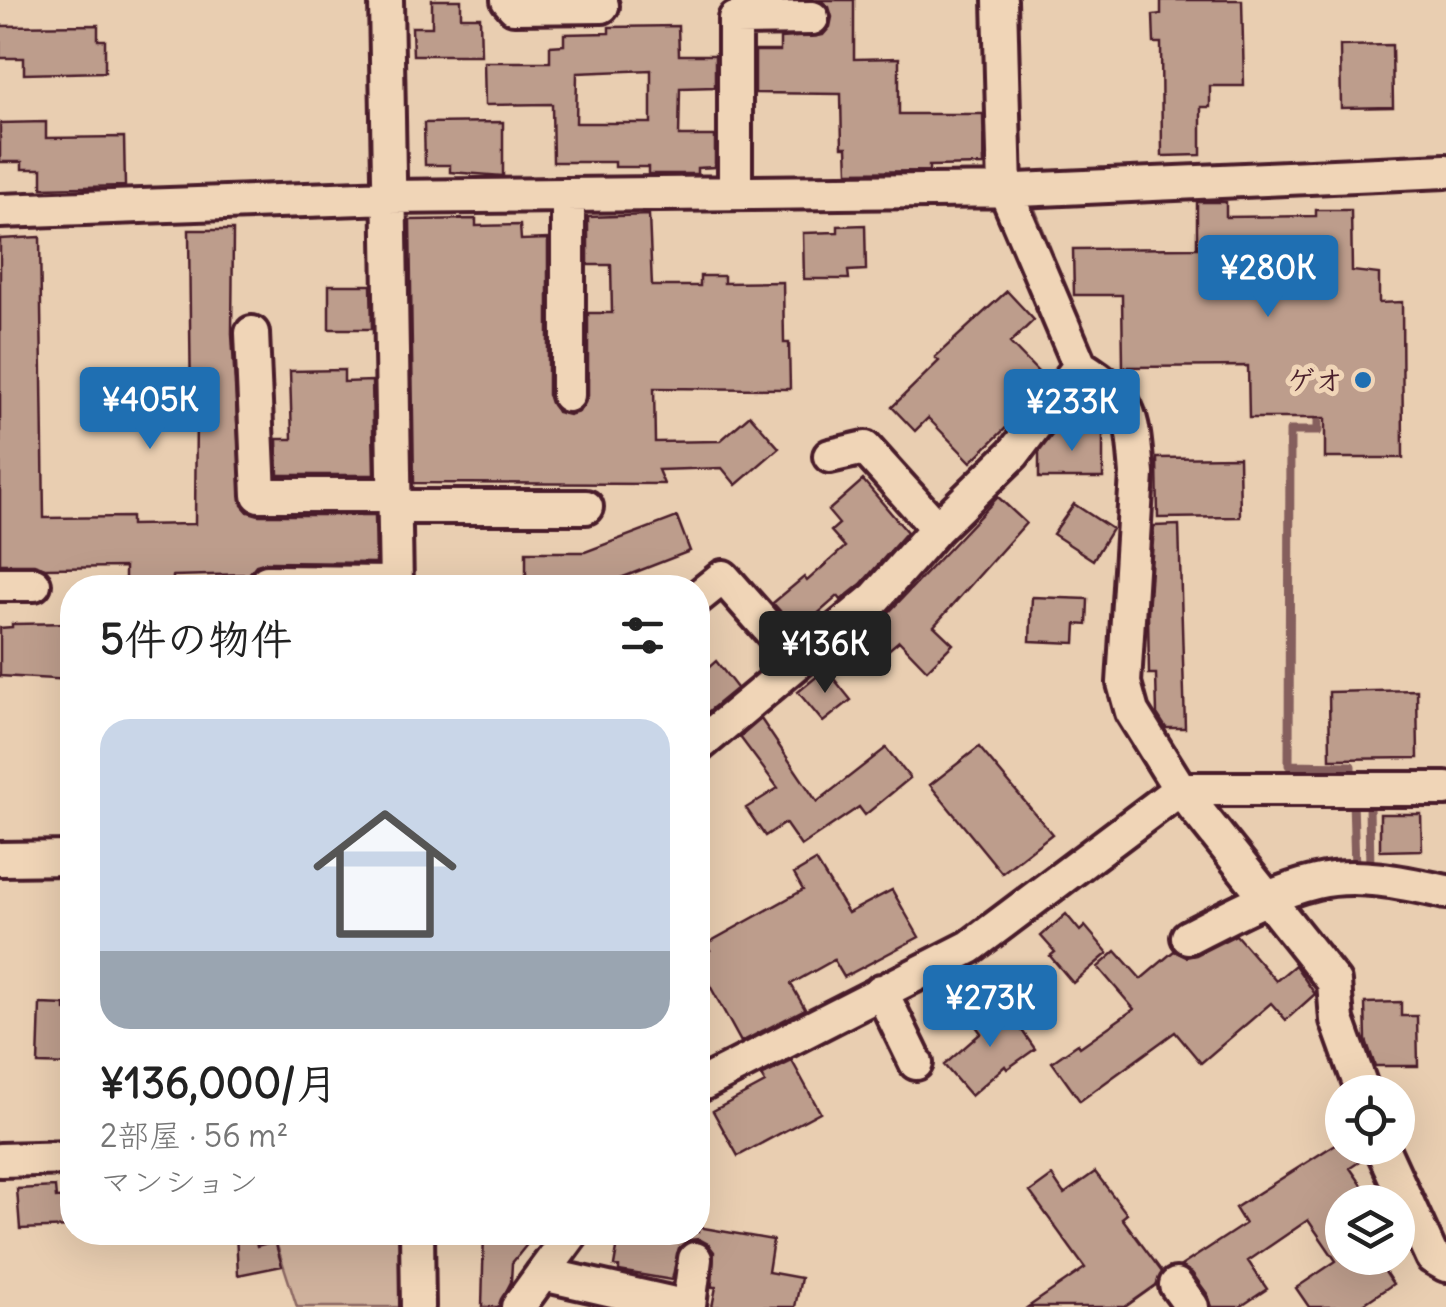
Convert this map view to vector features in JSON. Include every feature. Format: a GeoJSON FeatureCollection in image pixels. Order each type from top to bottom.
{"type":"FeatureCollection","features":[{"type":"Feature","properties":{"kind":"street"},"geometry":{"type":"LineString","coordinates":[[386,0],[396,575]]}},
{"type":"Feature","properties":{"kind":"street"},"geometry":{"type":"LineString","coordinates":[[508,0],[514,7],[602,6]]}},
{"type":"Feature","properties":{"kind":"street"},"geometry":{"type":"LineString","coordinates":[[1000,0],[1005,190],[1080,366],[1116,390],[1127,407],[1137,474],[1124,683],[1132,712],[1180,789],[1334,982],[1337,1020],[1357,1075]]}},
{"type":"Feature","properties":{"kind":"street"},"geometry":{"type":"LineString","coordinates":[[734,194],[735,18],[812,18]]}},
{"type":"Feature","properties":{"kind":"street"},"geometry":{"type":"LineString","coordinates":[[0,211],[389,197],[1005,190],[1446,172]]}},
{"type":"Feature","properties":{"kind":"street"},"geometry":{"type":"LineString","coordinates":[[568,195],[568,395]]}},
{"type":"Feature","properties":{"kind":"street"},"geometry":{"type":"LineString","coordinates":[[252,333],[259,495],[586,507]]}},
{"type":"Feature","properties":{"kind":"street"},"geometry":{"type":"LineString","coordinates":[[710,736],[874,598],[937,528],[1013,454],[1080,366]]}},
{"type":"Feature","properties":{"kind":"street"},"geometry":{"type":"LineString","coordinates":[[830,456],[866,448],[937,528]]}},
{"type":"Feature","properties":{"kind":"street"},"geometry":{"type":"LineString","coordinates":[[710,588],[724,577],[798,662]]}},
{"type":"Feature","properties":{"kind":"street"},"geometry":{"type":"LineString","coordinates":[[0,584],[34,584]]}},
{"type":"Feature","properties":{"kind":"street"},"geometry":{"type":"LineString","coordinates":[[710,1080],[970,946],[1180,789],[1446,789]]}},
{"type":"Feature","properties":{"kind":"street"},"geometry":{"type":"LineString","coordinates":[[0,859],[60,858]]}},
{"type":"Feature","properties":{"kind":"street"},"geometry":{"type":"LineString","coordinates":[[1188,937],[1270,898],[1318,881],[1405,883],[1446,892]]}},
{"type":"Feature","properties":{"kind":"street"},"geometry":{"type":"LineString","coordinates":[[881,991],[916,1064]]}},
{"type":"Feature","properties":{"kind":"street"},"geometry":{"type":"LineString","coordinates":[[0,1160],[60,1158]]}},
{"type":"Feature","properties":{"kind":"street"},"geometry":{"type":"LineString","coordinates":[[1415,1229],[1432,1256],[1446,1266]]}},
{"type":"Feature","properties":{"kind":"street"},"geometry":{"type":"LineString","coordinates":[[416,1245],[418,1307]]}},
{"type":"Feature","properties":{"kind":"street"},"geometry":{"type":"LineString","coordinates":[[518,1307],[563,1245]]}},
{"type":"Feature","properties":{"kind":"street"},"geometry":{"type":"LineString","coordinates":[[542,1274],[688,1306],[695,1259]]}},
{"type":"Feature","properties":{"kind":"shaded area"},"geometry":{"type":"Polygon","coordinates":[[[277,1245],[407,1245],[409,1307],[297,1307],[277,1245]]]}},
{"type":"Feature","properties":{"kind":"building"},"geometry":{"type":"Polygon","coordinates":[[[432,0],[461,0],[461,17],[480,17],[481,55],[413,55],[412,27],[432,27],[432,0]]]}},
{"type":"Feature","properties":{"kind":"building"},"geometry":{"type":"Polygon","coordinates":[[[820,0],[854,0],[854,59],[899,58],[899,114],[983,114],[984,165],[929,166],[929,171],[848,172],[847,147],[842,147],[841,94],[755,93],[755,51],[780,51],[780,38],[823,35],[832,17],[829,7],[820,0]]]}},
{"type":"Feature","properties":{"kind":"building"},"geometry":{"type":"Polygon","coordinates":[[[1161,0],[1242,0],[1244,86],[1210,86],[1210,107],[1201,107],[1201,155],[1162,156],[1161,43],[1154,43],[1153,15],[1161,14],[1161,0]]]}},
{"type":"Feature","properties":{"kind":"building"},"geometry":{"type":"Polygon","coordinates":[[[98,25],[98,40],[105,40],[105,72],[24,74],[24,58],[0,58],[0,26],[98,25]]]}},
{"type":"Feature","properties":{"kind":"building"},"geometry":{"type":"Polygon","coordinates":[[[678,26],[679,55],[715,55],[715,87],[680,88],[679,136],[715,136],[715,167],[697,168],[697,174],[648,174],[648,167],[615,167],[615,162],[553,162],[552,104],[485,105],[484,62],[550,62],[550,46],[564,45],[564,34],[609,33],[609,27],[678,26]],[[651,70],[577,73],[576,123],[651,123],[651,70]]]}},
{"type":"Feature","properties":{"kind":"building"},"geometry":{"type":"Polygon","coordinates":[[[1392,45],[1393,107],[1341,108],[1340,46],[1392,45]]]}},
{"type":"Feature","properties":{"kind":"building"},"geometry":{"type":"Polygon","coordinates":[[[46,122],[46,138],[124,137],[125,186],[42,188],[42,169],[22,169],[22,162],[0,162],[0,123],[46,122]]]}},
{"type":"Feature","properties":{"kind":"building"},"geometry":{"type":"Polygon","coordinates":[[[503,122],[503,176],[450,172],[450,165],[425,165],[424,123],[503,122]]]}},
{"type":"Feature","properties":{"kind":"building"},"geometry":{"type":"Polygon","coordinates":[[[1197,202],[1226,202],[1226,217],[1316,216],[1316,210],[1351,210],[1352,271],[1379,274],[1379,303],[1402,302],[1403,458],[1325,458],[1325,418],[1249,418],[1248,366],[1123,367],[1122,295],[1074,295],[1073,249],[1197,248],[1197,202]]]}},
{"type":"Feature","properties":{"kind":"building"},"geometry":{"type":"Polygon","coordinates":[[[649,215],[652,286],[700,286],[700,276],[724,276],[724,283],[783,282],[784,343],[789,343],[790,389],[654,388],[655,442],[720,441],[750,415],[779,448],[736,485],[722,468],[658,470],[664,484],[414,483],[410,220],[476,219],[476,226],[520,225],[521,240],[548,239],[548,395],[557,412],[569,415],[579,412],[588,396],[588,313],[612,313],[611,265],[588,265],[588,217],[649,215]]]}},
{"type":"Feature","properties":{"kind":"building"},"geometry":{"type":"Polygon","coordinates":[[[865,225],[866,270],[848,271],[849,279],[804,279],[803,233],[838,232],[838,226],[865,225]]]}},
{"type":"Feature","properties":{"kind":"building"},"geometry":{"type":"Polygon","coordinates":[[[189,230],[233,230],[232,334],[242,505],[259,515],[375,515],[376,563],[267,562],[256,565],[249,574],[211,575],[125,575],[125,567],[0,564],[0,239],[40,237],[44,518],[131,517],[131,525],[195,524],[196,410],[191,410],[189,230]]]}},
{"type":"Feature","properties":{"kind":"building"},"geometry":{"type":"Polygon","coordinates":[[[329,285],[371,285],[372,329],[329,329],[329,285]]]}},
{"type":"Feature","properties":{"kind":"building"},"geometry":{"type":"Polygon","coordinates":[[[1007,291],[1034,320],[1010,343],[1045,379],[1011,423],[971,462],[928,418],[915,431],[892,407],[939,361],[935,357],[1007,291]]]}},
{"type":"Feature","properties":{"kind":"building"},"geometry":{"type":"Polygon","coordinates":[[[344,370],[344,382],[372,381],[374,475],[278,475],[277,439],[292,439],[290,371],[344,370]]]}},
{"type":"Feature","properties":{"kind":"building"},"geometry":{"type":"Polygon","coordinates":[[[1073,408],[1077,412],[1058,431],[1103,431],[1103,478],[1039,478],[1039,452],[1073,408]]]}},
{"type":"Feature","properties":{"kind":"building"},"geometry":{"type":"Polygon","coordinates":[[[1239,457],[1240,517],[1158,518],[1157,458],[1239,457]]]}},
{"type":"Feature","properties":{"kind":"building"},"geometry":{"type":"Polygon","coordinates":[[[863,480],[907,532],[861,584],[841,600],[838,596],[798,631],[773,603],[804,577],[807,581],[845,547],[831,531],[839,524],[828,511],[863,480]]]}},
{"type":"Feature","properties":{"kind":"building"},"geometry":{"type":"Polygon","coordinates":[[[998,497],[1026,523],[934,626],[953,644],[927,670],[899,641],[886,652],[867,630],[890,611],[998,497]]]}},
{"type":"Feature","properties":{"kind":"building"},"geometry":{"type":"Polygon","coordinates":[[[1074,504],[1112,529],[1093,560],[1053,534],[1074,504]]]}},
{"type":"Feature","properties":{"kind":"building"},"geometry":{"type":"Polygon","coordinates":[[[677,517],[690,551],[628,575],[526,575],[526,552],[585,552],[677,517]]]}},
{"type":"Feature","properties":{"kind":"building"},"geometry":{"type":"Polygon","coordinates":[[[1179,525],[1185,728],[1166,728],[1157,714],[1156,674],[1149,674],[1148,613],[1154,526],[1179,525]]]}},
{"type":"Feature","properties":{"kind":"building"},"geometry":{"type":"Polygon","coordinates":[[[1032,597],[1088,599],[1087,625],[1076,624],[1075,643],[1030,641],[1032,597]]]}},
{"type":"Feature","properties":{"kind":"building"},"geometry":{"type":"Polygon","coordinates":[[[60,623],[60,679],[0,676],[0,628],[12,624],[60,623]]]}},
{"type":"Feature","properties":{"kind":"building"},"geometry":{"type":"Polygon","coordinates":[[[716,661],[737,688],[710,710],[710,666],[716,661]]]}},
{"type":"Feature","properties":{"kind":"building"},"geometry":{"type":"Polygon","coordinates":[[[826,669],[851,700],[823,722],[798,692],[826,669]]]}},
{"type":"Feature","properties":{"kind":"building"},"geometry":{"type":"Polygon","coordinates":[[[1417,690],[1418,758],[1330,759],[1329,692],[1417,690]]]}},
{"type":"Feature","properties":{"kind":"building"},"geometry":{"type":"Polygon","coordinates":[[[761,719],[817,802],[886,748],[910,778],[865,815],[859,807],[801,846],[785,823],[765,836],[746,808],[778,788],[740,737],[761,719]]]}},
{"type":"Feature","properties":{"kind":"building"},"geometry":{"type":"Polygon","coordinates":[[[979,747],[1052,834],[1002,873],[930,785],[979,747]]]}},
{"type":"Feature","properties":{"kind":"building"},"geometry":{"type":"Polygon","coordinates":[[[1380,814],[1421,814],[1422,850],[1380,851],[1380,814]]]}},
{"type":"Feature","properties":{"kind":"building"},"geometry":{"type":"Polygon","coordinates":[[[816,861],[848,913],[892,890],[919,937],[844,977],[834,960],[791,984],[805,1009],[741,1042],[710,986],[710,942],[803,890],[794,874],[816,861]]]}},
{"type":"Feature","properties":{"kind":"building"},"geometry":{"type":"Polygon","coordinates":[[[1066,914],[1080,931],[1085,926],[1108,953],[1073,983],[1050,956],[1055,952],[1041,936],[1066,914]]]}},
{"type":"Feature","properties":{"kind":"building"},"geometry":{"type":"Polygon","coordinates":[[[1236,935],[1276,981],[1295,965],[1315,994],[1286,1020],[1271,1003],[1201,1063],[1175,1032],[1080,1101],[1052,1062],[1134,1009],[1098,967],[1116,951],[1141,979],[1174,951],[1186,957],[1196,955],[1236,935]]]}},
{"type":"Feature","properties":{"kind":"building"},"geometry":{"type":"Polygon","coordinates":[[[1002,1002],[1035,1049],[1007,1069],[1005,1066],[971,1096],[944,1065],[981,1033],[973,1022],[1002,1002]]]}},
{"type":"Feature","properties":{"kind":"building"},"geometry":{"type":"Polygon","coordinates":[[[1401,1002],[1401,1016],[1417,1016],[1418,1066],[1375,1066],[1366,1040],[1365,1003],[1401,1002]]]}},
{"type":"Feature","properties":{"kind":"building"},"geometry":{"type":"Polygon","coordinates":[[[40,1004],[60,1005],[60,1065],[38,1064],[40,1004]]]}},
{"type":"Feature","properties":{"kind":"building"},"geometry":{"type":"Polygon","coordinates":[[[792,1061],[820,1112],[738,1156],[713,1111],[765,1083],[761,1076],[792,1061]]]}},
{"type":"Feature","properties":{"kind":"building"},"geometry":{"type":"Polygon","coordinates":[[[1325,1151],[1325,1165],[1354,1165],[1350,1168],[1362,1185],[1325,1185],[1325,1245],[1308,1220],[1248,1261],[1267,1289],[1240,1307],[1212,1307],[1192,1273],[1181,1266],[1245,1224],[1235,1208],[1325,1151]]]}},
{"type":"Feature","properties":{"kind":"building"},"geometry":{"type":"Polygon","coordinates":[[[1095,1172],[1127,1214],[1122,1218],[1162,1272],[1156,1285],[1125,1307],[1028,1307],[1085,1268],[1030,1192],[1052,1176],[1064,1194],[1095,1172]]]}},
{"type":"Feature","properties":{"kind":"building"},"geometry":{"type":"Polygon","coordinates":[[[55,1187],[56,1198],[60,1198],[60,1227],[20,1229],[17,1189],[55,1187]]]}},
{"type":"Feature","properties":{"kind":"building"},"geometry":{"type":"Polygon","coordinates":[[[710,1229],[773,1240],[768,1272],[801,1278],[795,1307],[712,1307],[716,1287],[712,1287],[714,1252],[709,1245],[710,1229]]]}},
{"type":"Feature","properties":{"kind":"building"},"geometry":{"type":"Polygon","coordinates":[[[237,1245],[276,1245],[282,1266],[238,1275],[237,1245]]]}},
{"type":"Feature","properties":{"kind":"building"},"geometry":{"type":"Polygon","coordinates":[[[484,1245],[527,1245],[512,1263],[511,1282],[498,1307],[482,1307],[484,1245]]]}},
{"type":"Feature","properties":{"kind":"building"},"geometry":{"type":"Polygon","coordinates":[[[618,1245],[682,1245],[672,1280],[619,1271],[614,1266],[618,1245]]]}},
{"type":"Feature","properties":{"kind":"building"},"geometry":{"type":"Polygon","coordinates":[[[1325,1268],[1325,1275],[1387,1275],[1393,1284],[1359,1307],[1309,1307],[1296,1288],[1325,1268]]]}},
{"type":"Feature","properties":{"kind":"waterway"},"geometry":{"type":"LineString","coordinates":[[1027,198],[1049,253]]}},
{"type":"Feature","properties":{"kind":"waterway"},"geometry":{"type":"LineString","coordinates":[[1318,409],[1318,431],[1290,431],[1289,765],[1351,766],[1351,781]]}},
{"type":"Feature","properties":{"kind":"waterway"},"geometry":{"type":"LineString","coordinates":[[1351,868],[1355,868],[1353,800]]}},
{"type":"Feature","properties":{"kind":"waterway"},"geometry":{"type":"LineString","coordinates":[[1369,804],[1373,871]]}},
{"type":"Feature","properties":{"kind":"place","name":"ゲオ"},"geometry":{"type":"Point","coordinates":[1363,380]}}]}
